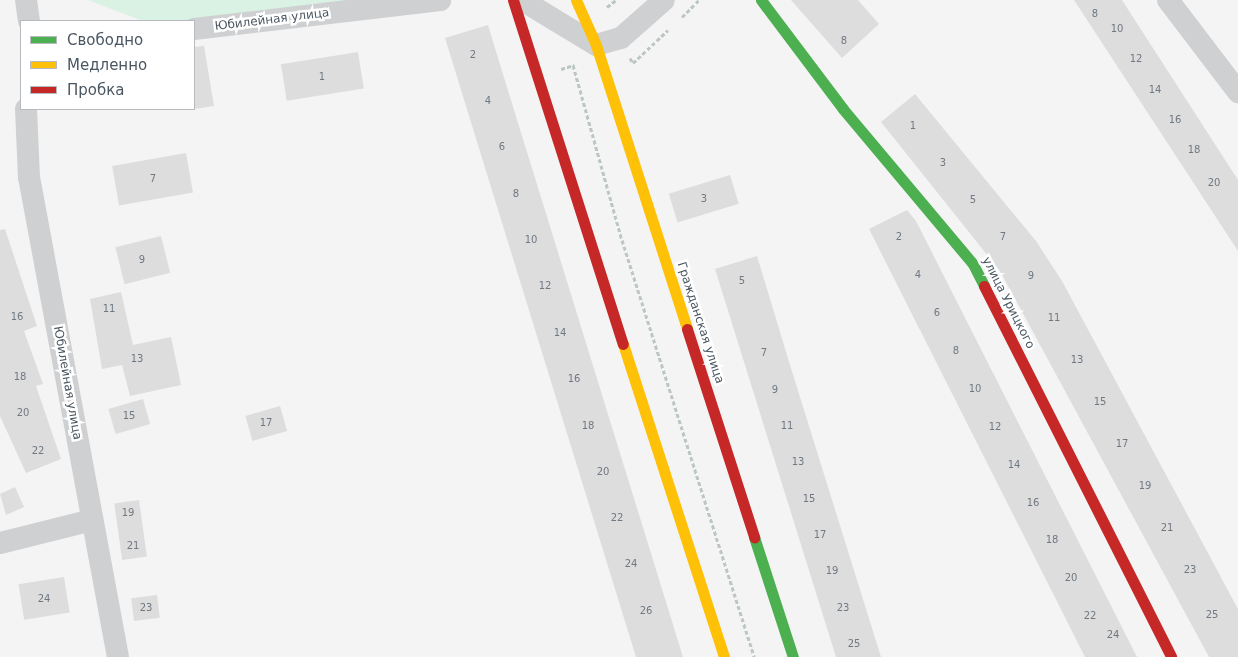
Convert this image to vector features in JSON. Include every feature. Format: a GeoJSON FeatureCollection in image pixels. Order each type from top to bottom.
{"type":"FeatureCollection","features":[{"type":"Feature","properties":{"kind":"street"},"geometry":{"type":"LineString","coordinates":[[26,0],[30,20]]}},
{"type":"Feature","properties":{"kind":"street","name":"Юбилейная улица"},"geometry":{"type":"LineString","coordinates":[[195,29],[440,0]]}},
{"type":"Feature","properties":{"kind":"street"},"geometry":{"type":"LineString","coordinates":[[513,0],[724,657]]}},
{"type":"Feature","properties":{"kind":"street"},"geometry":{"type":"LineString","coordinates":[[522,0],[557,26],[596,45],[621,38],[664,0]]}},
{"type":"Feature","properties":{"kind":"street","name":"Гражданская улица"},"geometry":{"type":"LineString","coordinates":[[576,0],[596,45],[793,657]]}},
{"type":"Feature","properties":{"kind":"street","name":"улица Урицкого"},"geometry":{"type":"LineString","coordinates":[[760,0],[844,109],[974,264],[1171,657]]}},
{"type":"Feature","properties":{"kind":"street"},"geometry":{"type":"LineString","coordinates":[[1168,0],[1238,92]]}},
{"type":"Feature","properties":{"kind":"street","name":"Юбилейная улица"},"geometry":{"type":"LineString","coordinates":[[26,110],[30,177],[118,657]]}},
{"type":"Feature","properties":{"kind":"street"},"geometry":{"type":"LineString","coordinates":[[0,543],[92,520]]}},
{"type":"Feature","properties":{"kind":"path"},"geometry":{"type":"LineString","coordinates":[[607,8],[616,0]]}},
{"type":"Feature","properties":{"kind":"path"},"geometry":{"type":"LineString","coordinates":[[679,19],[699,0]]}},
{"type":"Feature","properties":{"kind":"path"},"geometry":{"type":"LineString","coordinates":[[633,63],[673,25]]}},
{"type":"Feature","properties":{"kind":"path"},"geometry":{"type":"LineString","coordinates":[[539,77],[573,66],[596,45]]}},
{"type":"Feature","properties":{"kind":"path"},"geometry":{"type":"LineString","coordinates":[[573,66],[622,240],[754,657]]}},
{"type":"Feature","properties":{"kind":"green space"},"geometry":{"type":"Polygon","coordinates":[[[88,0],[384,0],[195,21],[140,20],[88,0]]]}},
{"type":"Feature","properties":{"kind":"building"},"geometry":{"type":"Polygon","coordinates":[[[791,0],[858,0],[879,24],[842,58],[791,0]]]}},
{"type":"Feature","properties":{"kind":"building"},"geometry":{"type":"Polygon","coordinates":[[[1074,0],[1122,0],[1238,180],[1238,251],[1074,0]]]}},
{"type":"Feature","properties":{"kind":"building"},"geometry":{"type":"Polygon","coordinates":[[[488,25],[683,657],[636,657],[445,38],[488,25]]]}},
{"type":"Feature","properties":{"kind":"building"},"geometry":{"type":"Polygon","coordinates":[[[204,46],[214,106],[195,109],[195,47],[204,46]]]}},
{"type":"Feature","properties":{"kind":"building"},"geometry":{"type":"Polygon","coordinates":[[[358,52],[364,89],[287,101],[281,64],[358,52]]]}},
{"type":"Feature","properties":{"kind":"building"},"geometry":{"type":"Polygon","coordinates":[[[915,94],[1036,241],[1062,281],[1238,609],[1238,657],[1209,657],[1000,271],[881,122],[915,94]]]}},
{"type":"Feature","properties":{"kind":"building"},"geometry":{"type":"Polygon","coordinates":[[[186,153],[193,192],[119,205],[112,166],[186,153]]]}},
{"type":"Feature","properties":{"kind":"building"},"geometry":{"type":"Polygon","coordinates":[[[730,175],[739,204],[678,222],[669,194],[730,175]]]}},
{"type":"Feature","properties":{"kind":"building"},"geometry":{"type":"Polygon","coordinates":[[[907,210],[916,221],[1137,657],[1085,657],[869,229],[907,210]]]}},
{"type":"Feature","properties":{"kind":"building"},"geometry":{"type":"Polygon","coordinates":[[[5,229],[37,326],[24,331],[43,384],[36,386],[61,459],[26,473],[0,416],[0,230],[5,229]]]}},
{"type":"Feature","properties":{"kind":"building"},"geometry":{"type":"Polygon","coordinates":[[[161,236],[170,273],[125,284],[115,247],[161,236]]]}},
{"type":"Feature","properties":{"kind":"building"},"geometry":{"type":"Polygon","coordinates":[[[757,256],[881,657],[836,657],[715,269],[757,256]]]}},
{"type":"Feature","properties":{"kind":"building"},"geometry":{"type":"Polygon","coordinates":[[[121,292],[133,345],[171,337],[181,385],[130,396],[122,365],[102,369],[90,299],[121,292]]]}},
{"type":"Feature","properties":{"kind":"building"},"geometry":{"type":"Polygon","coordinates":[[[143,399],[150,424],[116,434],[108,409],[143,399]]]}},
{"type":"Feature","properties":{"kind":"building"},"geometry":{"type":"Polygon","coordinates":[[[280,406],[287,431],[253,441],[245,416],[280,406]]]}},
{"type":"Feature","properties":{"kind":"building"},"geometry":{"type":"Polygon","coordinates":[[[15,487],[24,507],[6,515],[0,494],[15,487]]]}},
{"type":"Feature","properties":{"kind":"building"},"geometry":{"type":"Polygon","coordinates":[[[139,500],[147,556],[122,560],[114,503],[139,500]]]}},
{"type":"Feature","properties":{"kind":"building"},"geometry":{"type":"Polygon","coordinates":[[[64,577],[70,613],[24,620],[19,584],[64,577]]]}},
{"type":"Feature","properties":{"kind":"building"},"geometry":{"type":"Polygon","coordinates":[[[157,595],[160,618],[134,621],[131,598],[157,595]]]}},
{"type":"Feature","properties":{"kind":"traffic: fast"},"geometry":{"type":"LineString","coordinates":[[761,0],[843,109],[973,264],[984,286]]}},
{"type":"Feature","properties":{"kind":"traffic: fast"},"geometry":{"type":"LineString","coordinates":[[754,537],[793,657]]}},
{"type":"Feature","properties":{"kind":"traffic: slow"},"geometry":{"type":"LineString","coordinates":[[576,0],[596,45],[687,329]]}},
{"type":"Feature","properties":{"kind":"traffic: slow"},"geometry":{"type":"LineString","coordinates":[[623,344],[724,657]]}},
{"type":"Feature","properties":{"kind":"traffic: jam"},"geometry":{"type":"LineString","coordinates":[[513,0],[623,344]]}},
{"type":"Feature","properties":{"kind":"traffic: jam"},"geometry":{"type":"LineString","coordinates":[[984,286],[1171,657]]}},
{"type":"Feature","properties":{"kind":"traffic: jam"},"geometry":{"type":"LineString","coordinates":[[687,329],[754,537]]}}]}
